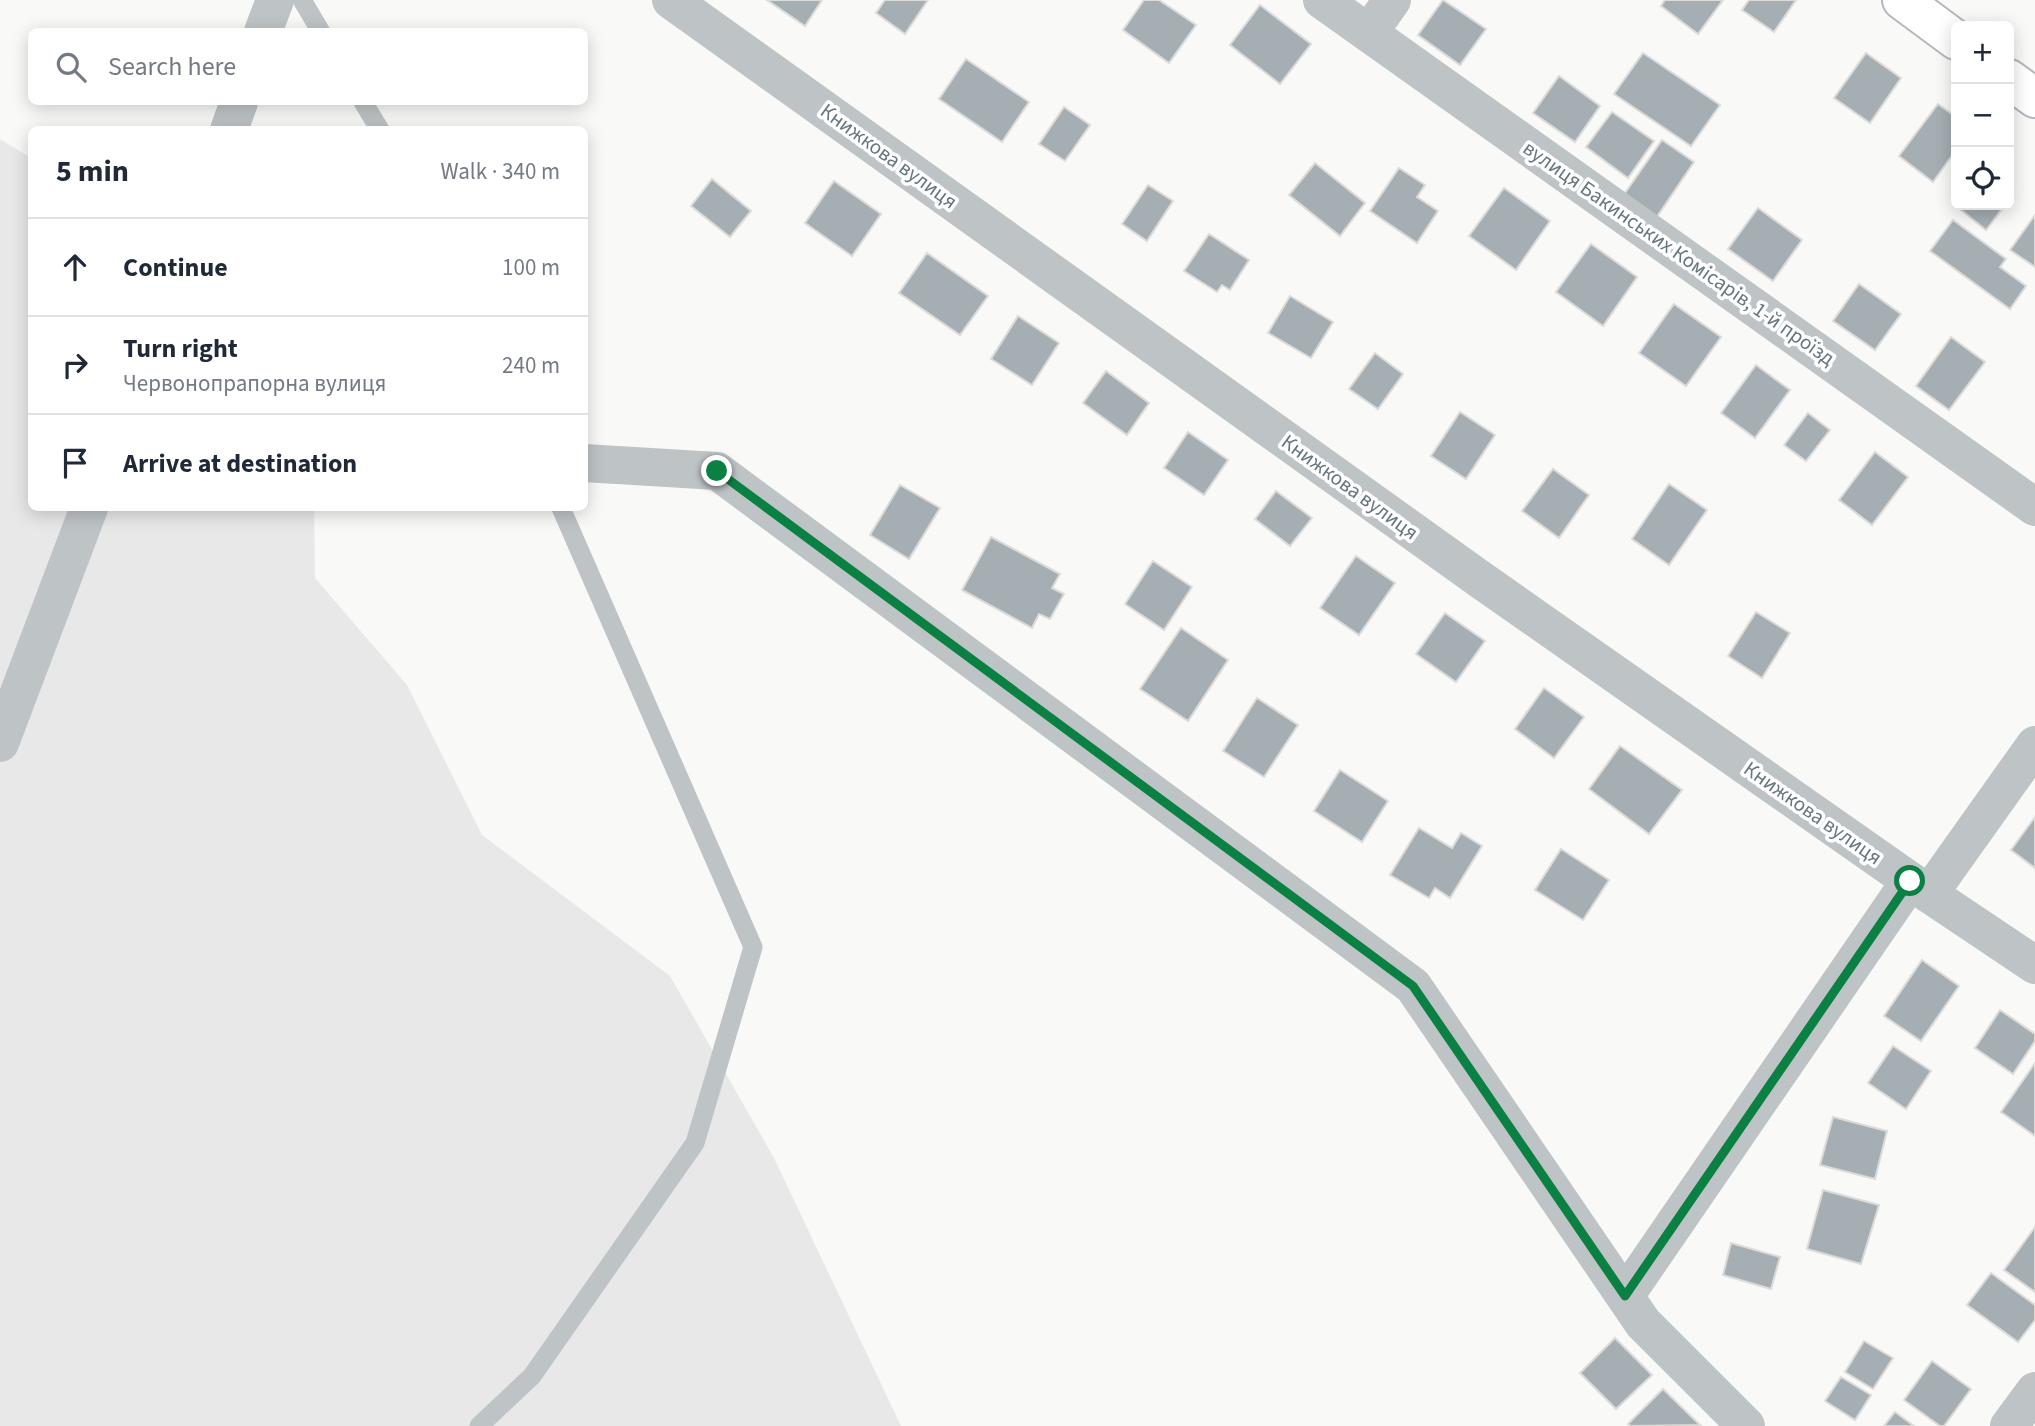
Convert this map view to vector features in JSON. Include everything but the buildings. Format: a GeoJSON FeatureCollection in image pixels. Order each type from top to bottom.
{"type":"FeatureCollection","features":[{"type":"Feature","properties":{"kind":"street"},"geometry":{"type":"LineString","coordinates":[[264,28],[275,0]]}},
{"type":"Feature","properties":{"kind":"street","name":"Книжкова вулиця"},"geometry":{"type":"LineString","coordinates":[[671,0],[1481,580],[1919,887],[2035,965]]}},
{"type":"Feature","properties":{"kind":"street","name":"вулиця Бакинських Комісарів, 1-й проїзд"},"geometry":{"type":"LineString","coordinates":[[1322,0],[2035,507]]}},
{"type":"Feature","properties":{"kind":"street"},"geometry":{"type":"LineString","coordinates":[[1369,33],[1392,0]]}},
{"type":"Feature","properties":{"kind":"street"},"geometry":{"type":"LineString","coordinates":[[1902,0],[1951,36]]}},
{"type":"Feature","properties":{"kind":"street"},"geometry":{"type":"LineString","coordinates":[[2014,83],[2035,98]]}},
{"type":"Feature","properties":{"kind":"street"},"geometry":{"type":"LineString","coordinates":[[230,126],[238,105]]}},
{"type":"Feature","properties":{"kind":"street"},"geometry":{"type":"LineString","coordinates":[[588,463],[717,471],[1413,986],[1643,1324],[1746,1426]]}},
{"type":"Feature","properties":{"kind":"street"},"geometry":{"type":"LineString","coordinates":[[0,743],[88,511]]}},
{"type":"Feature","properties":{"kind":"street"},"geometry":{"type":"LineString","coordinates":[[1625,1296],[1919,887],[2035,745]]}},
{"type":"Feature","properties":{"kind":"street"},"geometry":{"type":"LineString","coordinates":[[2009,1426],[2035,1391]]}},
{"type":"Feature","properties":{"kind":"lane"},"geometry":{"type":"LineString","coordinates":[[302,0],[319,28]]}},
{"type":"Feature","properties":{"kind":"lane"},"geometry":{"type":"LineString","coordinates":[[365,105],[378,126]]}},
{"type":"Feature","properties":{"kind":"lane"},"geometry":{"type":"LineString","coordinates":[[479,1426],[532,1376],[695,1143],[752,947],[562,511]]}},
{"type":"Feature","properties":{"kind":"shaded area"},"geometry":{"type":"Polygon","coordinates":[[[0,139],[28,156],[28,511],[314,511],[315,578],[407,685],[482,835],[670,976],[774,1158],[901,1426],[0,1426],[0,139]]]}},
{"type":"Feature","properties":{"kind":"route"},"geometry":{"type":"LineString","coordinates":[[717,471],[1413,986],[1625,1296],[1910,881]]}}]}
